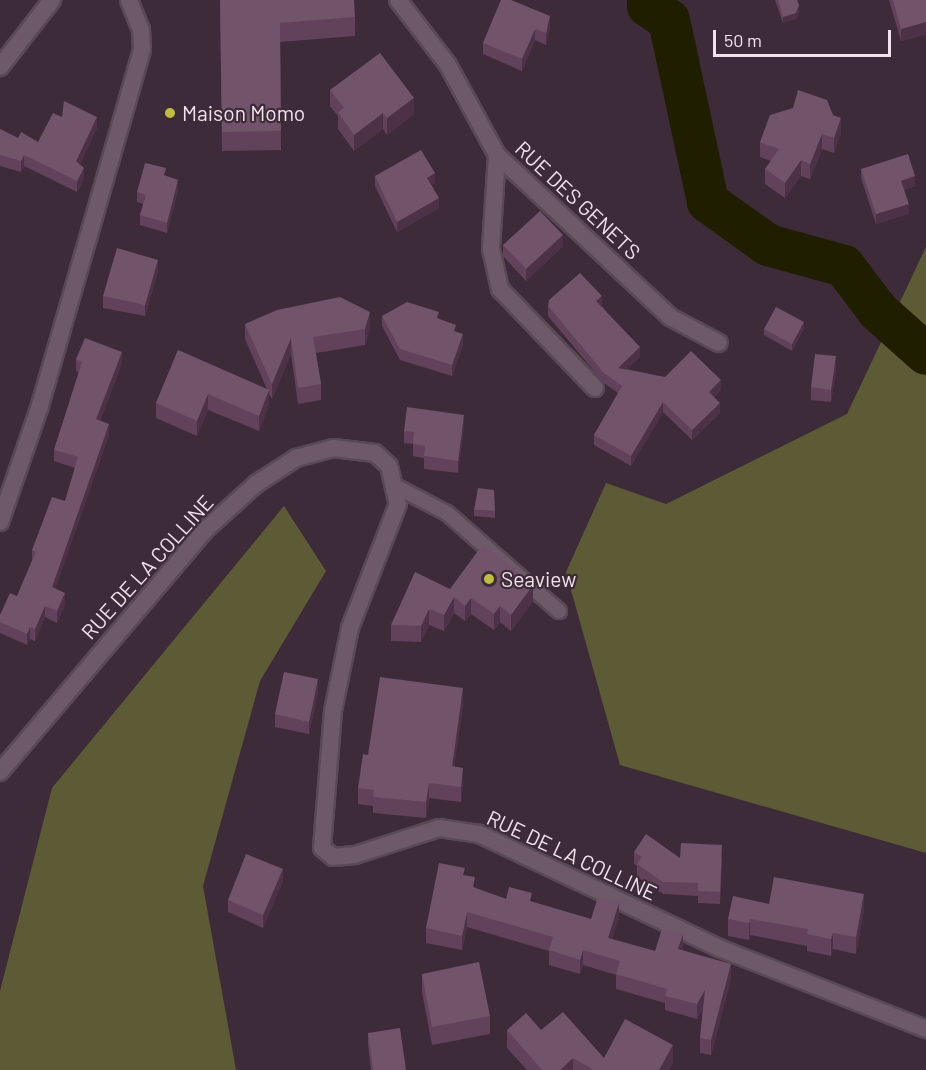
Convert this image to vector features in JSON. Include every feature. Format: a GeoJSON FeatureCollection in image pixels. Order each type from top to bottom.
{"type":"FeatureCollection","features":[{"type":"Feature","properties":{"kind":"street"},"geometry":{"type":"LineString","coordinates":[[0,67],[52,0]]}},
{"type":"Feature","properties":{"kind":"street"},"geometry":{"type":"LineString","coordinates":[[0,522],[39,409],[142,49],[139,23],[129,0]]}},
{"type":"Feature","properties":{"kind":"street","name":"RUE DES GENETS"},"geometry":{"type":"LineString","coordinates":[[398,0],[448,65],[497,155],[670,317],[719,343]]}},
{"type":"Feature","properties":{"kind":"street"},"geometry":{"type":"LineString","coordinates":[[497,155],[491,249],[500,289],[595,387]]}},
{"type":"Feature","properties":{"kind":"street","name":"RUE DE LA COLLINE"},"geometry":{"type":"LineString","coordinates":[[0,772],[205,530],[256,484],[296,458],[333,448],[354,448],[375,453],[389,466],[397,487],[398,504],[350,628],[333,711],[322,848],[333,857],[355,855],[439,828],[478,834],[719,948],[926,1029]]}},
{"type":"Feature","properties":{"kind":"lane"},"geometry":{"type":"LineString","coordinates":[[397,487],[447,513],[559,611]]}},
{"type":"Feature","properties":{"kind":"shaded area"},"geometry":{"type":"Polygon","coordinates":[[[926,247],[926,853],[620,765],[566,572],[606,483],[666,504],[847,414],[926,247]]]}},
{"type":"Feature","properties":{"kind":"shaded area"},"geometry":{"type":"Polygon","coordinates":[[[284,506],[326,571],[260,681],[203,886],[236,1070],[0,1070],[0,991],[52,788],[284,506]]]}},
{"type":"Feature","properties":{"kind":"building"},"geometry":{"type":"Polygon","coordinates":[[[220,0],[354,0],[355,17],[280,23],[281,131],[222,132],[220,0]]]}},
{"type":"Feature","properties":{"kind":"building"},"geometry":{"type":"Polygon","coordinates":[[[501,0],[511,0],[550,16],[546,33],[535,29],[522,59],[483,43],[501,0]]]}},
{"type":"Feature","properties":{"kind":"building"},"geometry":{"type":"Polygon","coordinates":[[[778,0],[797,0],[799,5],[796,13],[783,17],[778,0]]]}},
{"type":"Feature","properties":{"kind":"building"},"geometry":{"type":"Polygon","coordinates":[[[893,0],[926,0],[926,22],[901,29],[893,0]]]}},
{"type":"Feature","properties":{"kind":"building"},"geometry":{"type":"Polygon","coordinates":[[[380,53],[414,98],[387,118],[383,113],[354,135],[338,112],[344,108],[330,90],[380,53]]]}},
{"type":"Feature","properties":{"kind":"building"},"geometry":{"type":"Polygon","coordinates":[[[798,90],[827,100],[833,115],[841,118],[834,138],[822,134],[810,164],[801,160],[785,183],[765,169],[779,149],[760,142],[770,115],[793,108],[798,90]]]}},
{"type":"Feature","properties":{"kind":"building"},"geometry":{"type":"Polygon","coordinates":[[[64,101],[97,117],[76,161],[84,168],[77,181],[24,155],[21,161],[0,155],[0,129],[18,138],[21,132],[38,142],[53,113],[62,117],[64,101]]]}},
{"type":"Feature","properties":{"kind":"building"},"geometry":{"type":"Polygon","coordinates":[[[421,150],[435,173],[427,178],[439,198],[397,222],[375,176],[421,150]]]}},
{"type":"Feature","properties":{"kind":"building"},"geometry":{"type":"Polygon","coordinates":[[[908,154],[915,176],[901,181],[909,204],[876,214],[861,169],[908,154]]]}},
{"type":"Feature","properties":{"kind":"building"},"geometry":{"type":"Polygon","coordinates":[[[145,163],[166,168],[164,175],[178,180],[167,223],[140,215],[146,195],[137,192],[145,163]]]}},
{"type":"Feature","properties":{"kind":"building"},"geometry":{"type":"Polygon","coordinates":[[[540,211],[563,235],[526,269],[503,245],[540,211]]]}},
{"type":"Feature","properties":{"kind":"building"},"geometry":{"type":"Polygon","coordinates":[[[117,248],[158,260],[145,305],[103,296],[117,248]]]}},
{"type":"Feature","properties":{"kind":"building"},"geometry":{"type":"Polygon","coordinates":[[[580,273],[602,296],[596,301],[640,347],[618,368],[665,377],[691,351],[721,380],[709,392],[720,403],[692,430],[663,402],[631,456],[594,435],[622,386],[604,373],[548,306],[549,300],[580,273]]]}},
{"type":"Feature","properties":{"kind":"building"},"geometry":{"type":"Polygon","coordinates":[[[340,297],[370,312],[365,329],[313,337],[321,384],[298,388],[291,338],[272,384],[245,324],[277,310],[340,297]]]}},
{"type":"Feature","properties":{"kind":"building"},"geometry":{"type":"Polygon","coordinates":[[[407,302],[439,312],[437,318],[456,325],[454,331],[463,334],[452,365],[400,349],[382,316],[407,302]]]}},
{"type":"Feature","properties":{"kind":"building"},"geometry":{"type":"Polygon","coordinates":[[[776,307],[804,322],[792,344],[764,329],[776,307]]]}},
{"type":"Feature","properties":{"kind":"building"},"geometry":{"type":"Polygon","coordinates":[[[85,338],[122,352],[96,419],[109,424],[52,587],[65,593],[57,611],[45,606],[35,629],[30,627],[27,634],[0,622],[0,615],[10,593],[17,596],[36,552],[32,550],[52,497],[65,501],[78,457],[54,450],[82,362],[76,359],[85,338]]]}},
{"type":"Feature","properties":{"kind":"building"},"geometry":{"type":"Polygon","coordinates":[[[178,350],[269,390],[259,416],[208,394],[197,421],[156,403],[178,350]]]}},
{"type":"Feature","properties":{"kind":"building"},"geometry":{"type":"Polygon","coordinates":[[[815,354],[836,356],[831,390],[811,387],[815,354]]]}},
{"type":"Feature","properties":{"kind":"building"},"geometry":{"type":"Polygon","coordinates":[[[407,407],[464,415],[458,461],[424,456],[425,446],[413,444],[414,432],[404,431],[407,407]]]}},
{"type":"Feature","properties":{"kind":"building"},"geometry":{"type":"Polygon","coordinates":[[[478,488],[494,490],[495,511],[474,510],[478,488]]]}},
{"type":"Feature","properties":{"kind":"building"},"geometry":{"type":"Polygon","coordinates":[[[483,544],[533,585],[511,615],[500,606],[494,614],[471,598],[465,606],[454,597],[444,615],[429,609],[421,626],[391,625],[415,572],[450,589],[483,544]]]}},
{"type":"Feature","properties":{"kind":"building"},"geometry":{"type":"Polygon","coordinates":[[[284,672],[318,679],[309,722],[275,714],[284,672]]]}},
{"type":"Feature","properties":{"kind":"building"},"geometry":{"type":"Polygon","coordinates":[[[380,677],[463,688],[452,766],[463,768],[461,787],[429,783],[426,802],[373,797],[374,790],[358,788],[363,754],[368,755],[380,677]]]}},
{"type":"Feature","properties":{"kind":"building"},"geometry":{"type":"Polygon","coordinates":[[[646,834],[680,858],[681,843],[722,845],[720,892],[698,891],[698,883],[663,882],[637,864],[642,857],[634,852],[646,834]]]}},
{"type":"Feature","properties":{"kind":"building"},"geometry":{"type":"Polygon","coordinates":[[[246,854],[283,869],[263,915],[228,900],[246,854]]]}},
{"type":"Feature","properties":{"kind":"building"},"geometry":{"type":"Polygon","coordinates":[[[439,863],[465,868],[463,875],[475,877],[473,887],[506,899],[509,887],[532,893],[530,901],[591,919],[598,897],[619,903],[608,938],[655,951],[662,929],[683,934],[678,949],[731,964],[711,1040],[700,1038],[705,990],[697,1004],[665,996],[667,989],[616,974],[620,961],[583,950],[580,960],[549,950],[553,937],[467,912],[462,936],[426,928],[439,863]]]}},
{"type":"Feature","properties":{"kind":"building"},"geometry":{"type":"Polygon","coordinates":[[[774,877],[864,894],[856,937],[833,933],[831,939],[807,934],[808,929],[750,919],[749,923],[728,919],[733,896],[769,904],[774,877]]]}},
{"type":"Feature","properties":{"kind":"building"},"geometry":{"type":"Polygon","coordinates":[[[479,962],[490,1016],[432,1027],[422,974],[479,962]]]}},
{"type":"Feature","properties":{"kind":"building"},"geometry":{"type":"Polygon","coordinates":[[[563,1012],[604,1058],[625,1019],[673,1045],[659,1070],[594,1070],[573,1058],[560,1070],[542,1070],[507,1030],[526,1013],[541,1030],[563,1012]]]}},
{"type":"Feature","properties":{"kind":"building"},"geometry":{"type":"Polygon","coordinates":[[[400,1028],[406,1070],[373,1070],[368,1033],[400,1028]]]}},
{"type":"Feature","properties":{"kind":"waterway"},"geometry":{"type":"LineString","coordinates":[[648,0],[648,6],[669,20],[708,202],[768,245],[844,266],[878,311],[926,354]]}},
{"type":"Feature","properties":{"kind":"place","name":"Maison Momo"},"geometry":{"type":"Point","coordinates":[170,113]}},
{"type":"Feature","properties":{"kind":"place","name":"Seaview"},"geometry":{"type":"Point","coordinates":[489,579]}}]}
